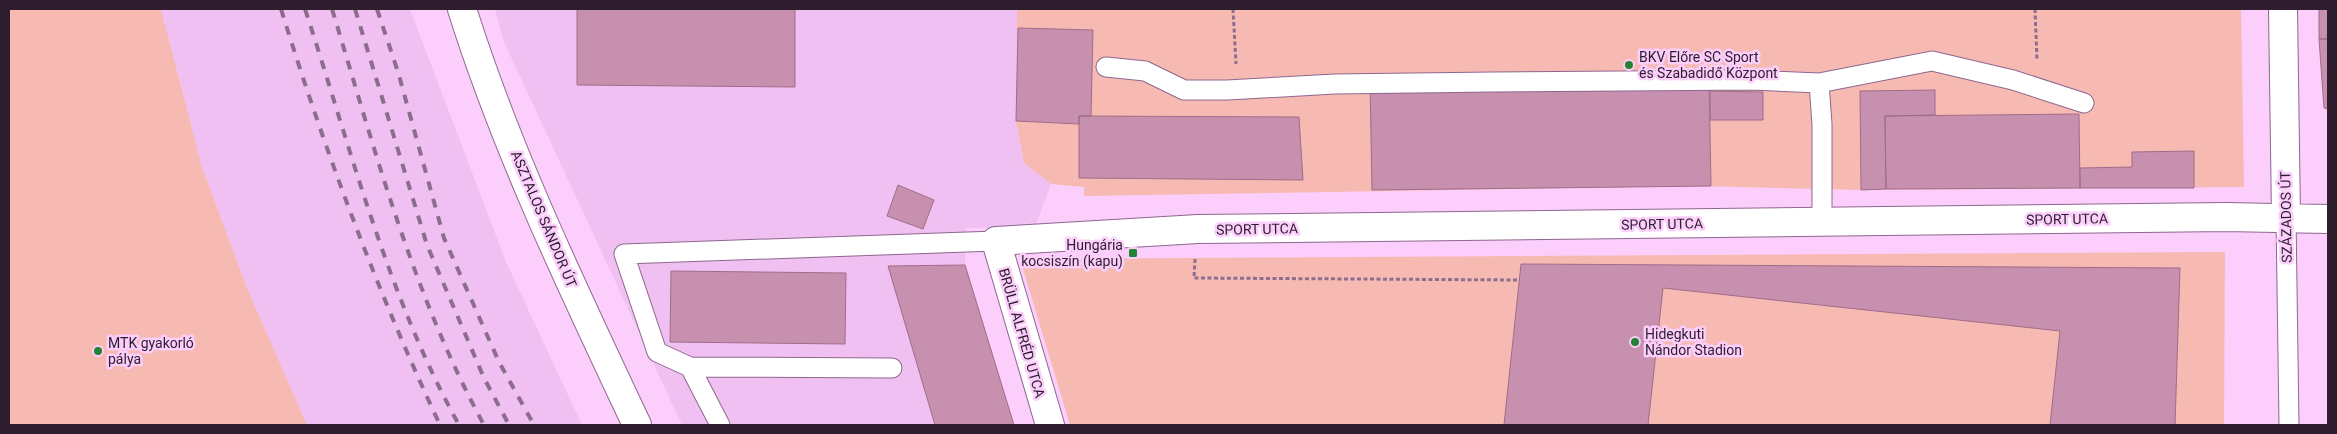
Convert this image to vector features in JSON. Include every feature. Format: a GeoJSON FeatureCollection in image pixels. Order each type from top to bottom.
{"type":"FeatureCollection","features":[{"type":"Feature","properties":{"kind":"street","name":"ASZTALOS SÁNDOR ÚT"},"geometry":{"type":"LineString","coordinates":[[462,9],[474,49],[550,238],[636,425]]}},
{"type":"Feature","properties":{"kind":"street","name":"SZÁZADOS ÚT"},"geometry":{"type":"LineString","coordinates":[[2283,9],[2286,217]]}},
{"type":"Feature","properties":{"kind":"street","name":"SPORT UTCA"},"geometry":{"type":"LineString","coordinates":[[996,241],[1198,229],[2286,217],[2328,219]]}},
{"type":"Feature","properties":{"kind":"street","name":"BRÜLL ALFRÉD UTCA"},"geometry":{"type":"LineString","coordinates":[[996,241],[1050,425]]}},
{"type":"Feature","properties":{"kind":"lane"},"geometry":{"type":"LineString","coordinates":[[1106,67],[1144,71],[1184,90],[1237,90],[1335,84],[1510,81],[1752,80],[1819,83],[1932,61],[2037,88],[2084,103]]}},
{"type":"Feature","properties":{"kind":"lane"},"geometry":{"type":"LineString","coordinates":[[1819,83],[1822,124],[1822,222]]}},
{"type":"Feature","properties":{"kind":"lane","name":"SZÁZADOS ÚT"},"geometry":{"type":"LineString","coordinates":[[2286,217],[2289,425]]}},
{"type":"Feature","properties":{"kind":"lane"},"geometry":{"type":"LineString","coordinates":[[892,368],[690,367],[656,352],[624,254],[996,241]]}},
{"type":"Feature","properties":{"kind":"lane"},"geometry":{"type":"LineString","coordinates":[[690,367],[720,425]]}},
{"type":"Feature","properties":{"kind":"path"},"geometry":{"type":"LineString","coordinates":[[1233,9],[1237,90]]}},
{"type":"Feature","properties":{"kind":"path"},"geometry":{"type":"LineString","coordinates":[[2035,9],[2037,88]]}},
{"type":"Feature","properties":{"kind":"path"},"geometry":{"type":"LineString","coordinates":[[1194,278],[1520,280]]}},
{"type":"Feature","properties":{"kind":"shaded area"},"geometry":{"type":"Polygon","coordinates":[[[9,9],[161,9],[202,167],[247,288],[307,425],[9,425],[9,9]]]}},
{"type":"Feature","properties":{"kind":"shaded area"},"geometry":{"type":"Polygon","coordinates":[[[161,9],[410,9],[506,262],[582,425],[307,425],[247,288],[202,167],[161,9]]]}},
{"type":"Feature","properties":{"kind":"shaded area"},"geometry":{"type":"Polygon","coordinates":[[[495,9],[1018,9],[1016,121],[1024,163],[1051,184],[1035,227],[966,228],[965,243],[965,265],[1014,425],[682,425],[504,42],[495,9]]]}},
{"type":"Feature","properties":{"kind":"shaded area","name":"BKV Előre SC Sport és Szabadidő Központ"},"geometry":{"type":"Polygon","coordinates":[[[1017,9],[2241,9],[2244,187],[1861,190],[1697,186],[1084,196],[1084,187],[1051,184],[1024,163],[1016,121],[1017,9]]]}},
{"type":"Feature","properties":{"kind":"shaded area","name":"Hidegkuti Nándor Stadion"},"geometry":{"type":"Polygon","coordinates":[[[2225,252],[2224,425],[1070,425],[1020,259],[2225,252]]]}},
{"type":"Feature","properties":{"kind":"building"},"geometry":{"type":"Polygon","coordinates":[[[577,9],[795,9],[795,87],[577,85],[577,9]]]}},
{"type":"Feature","properties":{"kind":"building"},"geometry":{"type":"Polygon","coordinates":[[[2319,9],[2328,9],[2328,39],[2319,39],[2319,9]]]}},
{"type":"Feature","properties":{"kind":"building"},"geometry":{"type":"Polygon","coordinates":[[[1018,28],[1093,30],[1091,116],[1079,116],[1079,124],[1016,121],[1018,28]]]}},
{"type":"Feature","properties":{"kind":"building"},"geometry":{"type":"Polygon","coordinates":[[[2319,39],[2328,39],[2328,109],[2324,108],[2319,39]]]}},
{"type":"Feature","properties":{"kind":"building"},"geometry":{"type":"Polygon","coordinates":[[[1709,76],[1711,186],[1372,190],[1370,80],[1709,76]]]}},
{"type":"Feature","properties":{"kind":"building"},"geometry":{"type":"Polygon","coordinates":[[[1935,90],[1935,115],[1885,116],[1886,189],[1861,190],[1860,91],[1935,90]]]}},
{"type":"Feature","properties":{"kind":"building"},"geometry":{"type":"Polygon","coordinates":[[[1710,91],[1763,92],[1763,120],[1710,120],[1710,91]]]}},
{"type":"Feature","properties":{"kind":"building"},"geometry":{"type":"Polygon","coordinates":[[[2079,114],[2080,188],[1886,189],[1885,116],[2079,114]]]}},
{"type":"Feature","properties":{"kind":"building"},"geometry":{"type":"Polygon","coordinates":[[[1079,116],[1299,117],[1303,180],[1079,178],[1079,116]]]}},
{"type":"Feature","properties":{"kind":"building"},"geometry":{"type":"Polygon","coordinates":[[[2194,151],[2194,188],[2080,188],[2080,168],[2132,167],[2132,152],[2194,151]]]}},
{"type":"Feature","properties":{"kind":"building"},"geometry":{"type":"Polygon","coordinates":[[[898,185],[934,200],[923,229],[887,216],[898,185]]]}},
{"type":"Feature","properties":{"kind":"building"},"geometry":{"type":"Polygon","coordinates":[[[1521,264],[2180,268],[2175,425],[2050,425],[2060,331],[1663,288],[1648,425],[1504,425],[1521,264]]]}},
{"type":"Feature","properties":{"kind":"building"},"geometry":{"type":"Polygon","coordinates":[[[965,265],[1014,425],[935,425],[888,266],[965,265]]]}},
{"type":"Feature","properties":{"kind":"building"},"geometry":{"type":"Polygon","coordinates":[[[671,271],[846,273],[845,344],[670,342],[671,271]]]}},
{"type":"Feature","properties":{"kind":"railway"},"geometry":{"type":"LineString","coordinates":[[281,9],[353,220],[395,323],[440,425]]}},
{"type":"Feature","properties":{"kind":"railway"},"geometry":{"type":"LineString","coordinates":[[305,9],[372,221],[391,273],[411,325],[459,425]]}},
{"type":"Feature","properties":{"kind":"railway"},"geometry":{"type":"LineString","coordinates":[[332,9],[397,221],[436,325],[484,425]]}},
{"type":"Feature","properties":{"kind":"railway"},"geometry":{"type":"LineString","coordinates":[[355,9],[427,245],[484,378],[509,425]]}},
{"type":"Feature","properties":{"kind":"railway"},"geometry":{"type":"LineString","coordinates":[[377,9],[398,72],[444,238],[499,362],[534,425]]}},
{"type":"Feature","properties":{"kind":"place","name":"BKV Előre SC Sport és Szabadidő Központ"},"geometry":{"type":"Point","coordinates":[1629,65]}},
{"type":"Feature","properties":{"kind":"place","name":"Hungária kocsiszín (kapu)"},"geometry":{"type":"Point","coordinates":[1133,253]}},
{"type":"Feature","properties":{"kind":"place","name":"Hidegkuti Nándor Stadion"},"geometry":{"type":"Point","coordinates":[1635,342]}},
{"type":"Feature","properties":{"kind":"place","name":"MTK gyakorló pálya"},"geometry":{"type":"Point","coordinates":[98,351]}}]}
